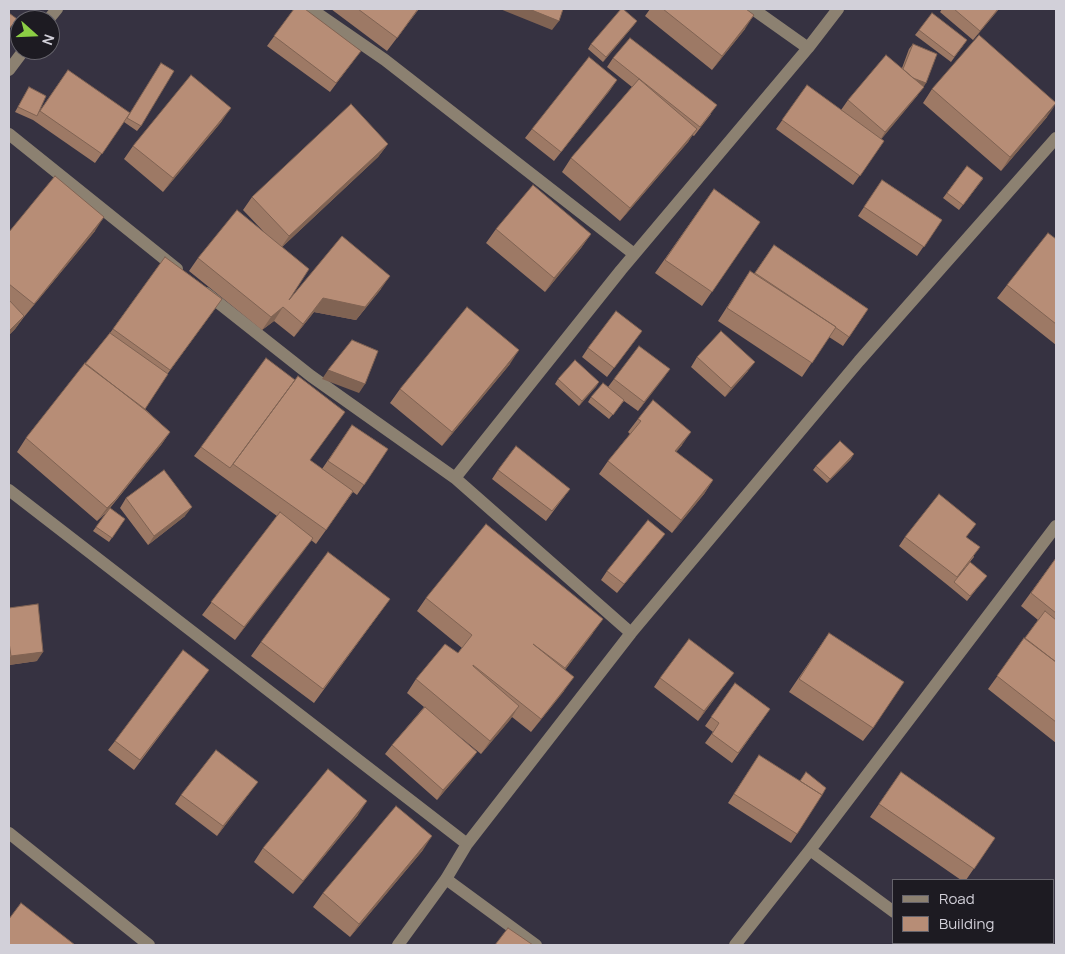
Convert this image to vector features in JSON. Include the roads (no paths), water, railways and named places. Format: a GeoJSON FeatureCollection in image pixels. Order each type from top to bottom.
{"type":"FeatureCollection","features":[{"type":"Feature","properties":{"kind":"street"},"geometry":{"type":"LineString","coordinates":[[311,9],[386,60],[634,254]]}},
{"type":"Feature","properties":{"kind":"street"},"geometry":{"type":"LineString","coordinates":[[752,9],[808,48]]}},
{"type":"Feature","properties":{"kind":"street"},"geometry":{"type":"LineString","coordinates":[[455,478],[634,254],[808,48],[838,9]]}},
{"type":"Feature","properties":{"kind":"street"},"geometry":{"type":"LineString","coordinates":[[9,134],[311,376],[455,478],[631,633]]}},
{"type":"Feature","properties":{"kind":"street"},"geometry":{"type":"LineString","coordinates":[[398,945],[446,879],[467,844],[631,633],[859,361],[1056,138]]}},
{"type":"Feature","properties":{"kind":"street"},"geometry":{"type":"LineString","coordinates":[[9,490],[467,844]]}},
{"type":"Feature","properties":{"kind":"street"},"geometry":{"type":"LineString","coordinates":[[735,945],[810,850],[1056,526]]}},
{"type":"Feature","properties":{"kind":"street"},"geometry":{"type":"LineString","coordinates":[[9,833],[149,945]]}},
{"type":"Feature","properties":{"kind":"street"},"geometry":{"type":"LineString","coordinates":[[810,850],[892,911]]}},
{"type":"Feature","properties":{"kind":"street"},"geometry":{"type":"LineString","coordinates":[[446,879],[536,945]]}}]}
